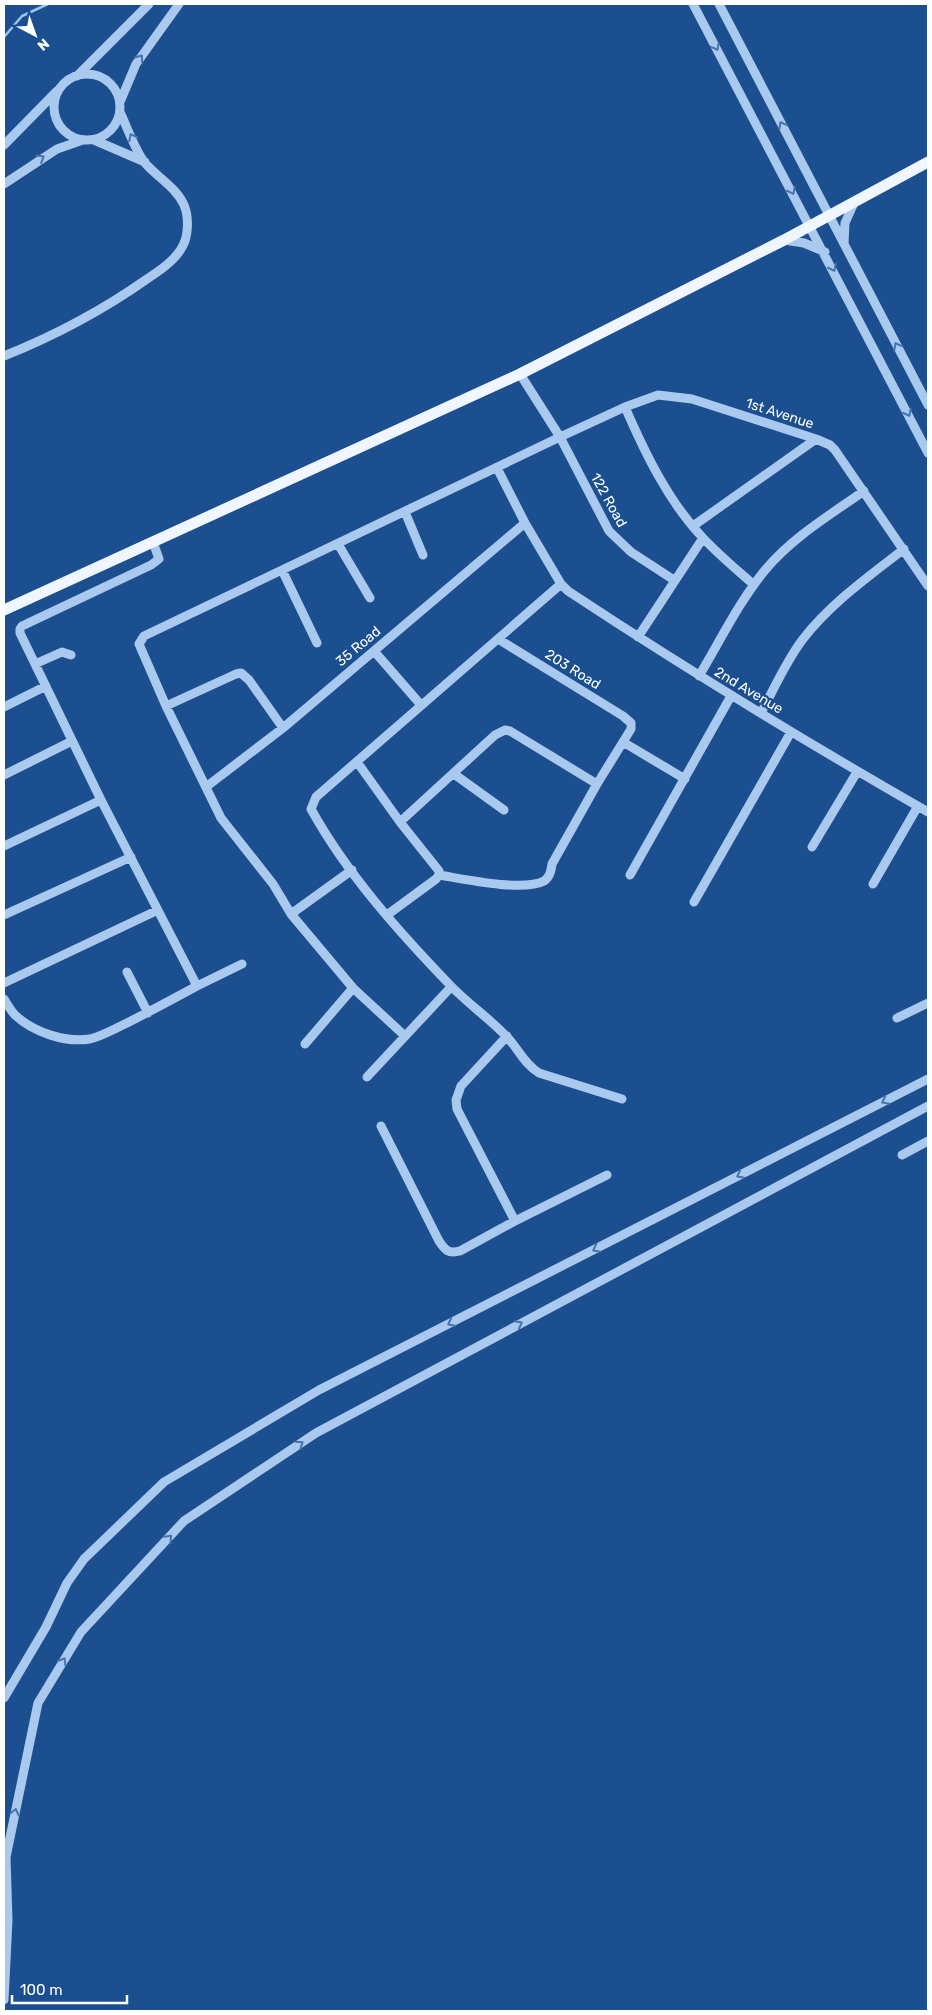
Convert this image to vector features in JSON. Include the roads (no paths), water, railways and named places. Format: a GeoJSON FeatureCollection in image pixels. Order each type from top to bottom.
{"type":"FeatureCollection","features":[{"type":"Feature","properties":{"kind":"main road"},"geometry":{"type":"LineString","coordinates":[[4,610],[520,374],[784,240],[928,162]]}},
{"type":"Feature","properties":{"kind":"street"},"geometry":{"type":"LineString","coordinates":[[77,76],[149,4]]}},
{"type":"Feature","properties":{"kind":"street"},"geometry":{"type":"LineString","coordinates":[[120,102],[136,64],[179,4]]}},
{"type":"Feature","properties":{"kind":"street"},"geometry":{"type":"LineString","coordinates":[[694,4],[825,252],[928,453]]}},
{"type":"Feature","properties":{"kind":"street"},"geometry":{"type":"LineString","coordinates":[[719,4],[928,405]]}},
{"type":"Feature","properties":{"kind":"street"},"geometry":{"type":"LineString","coordinates":[[4,145],[67,81],[77,76],[88,74],[104,79],[116,91],[120,102],[117,122],[111,130],[94,140]]}},
{"type":"Feature","properties":{"kind":"street"},"geometry":{"type":"LineString","coordinates":[[59,90],[55,100],[54,111],[57,121],[63,130],[72,137],[94,140],[145,162]]}},
{"type":"Feature","properties":{"kind":"street"},"geometry":{"type":"LineString","coordinates":[[4,356],[87,316],[127,293],[162,268],[181,250],[186,238],[188,222],[184,205],[175,192],[145,162],[120,112]]}},
{"type":"Feature","properties":{"kind":"street"},"geometry":{"type":"LineString","coordinates":[[4,184],[58,149],[83,140]]}},
{"type":"Feature","properties":{"kind":"street"},"geometry":{"type":"LineString","coordinates":[[844,244],[846,223],[854,202]]}},
{"type":"Feature","properties":{"kind":"street"},"geometry":{"type":"LineString","coordinates":[[784,240],[804,243],[825,252]]}},
{"type":"Feature","properties":{"kind":"street","name":"122 Road"},"geometry":{"type":"LineString","coordinates":[[520,374],[560,437],[609,531],[632,552],[674,580]]}},
{"type":"Feature","properties":{"kind":"street","name":"1st Avenue"},"geometry":{"type":"LineString","coordinates":[[166,706],[140,648],[139,644],[144,636],[560,437],[625,407],[658,395],[692,399],[830,444],[928,586]]}},
{"type":"Feature","properties":{"kind":"street"},"geometry":{"type":"LineString","coordinates":[[625,407],[664,485],[693,526],[703,538],[754,585]]}},
{"type":"Feature","properties":{"kind":"street"},"geometry":{"type":"LineString","coordinates":[[693,526],[816,439]]}},
{"type":"Feature","properties":{"kind":"street","name":"2nd Avenue"},"geometry":{"type":"LineString","coordinates":[[497,468],[525,523],[561,584],[568,591],[731,696],[857,772],[928,812]]}},
{"type":"Feature","properties":{"kind":"street"},"geometry":{"type":"LineString","coordinates":[[699,676],[754,585],[766,569],[799,536],[864,491]]}},
{"type":"Feature","properties":{"kind":"street"},"geometry":{"type":"LineString","coordinates":[[405,512],[423,555]]}},
{"type":"Feature","properties":{"kind":"street","name":"35 Road"},"geometry":{"type":"LineString","coordinates":[[206,787],[283,728],[525,523]]}},
{"type":"Feature","properties":{"kind":"street"},"geometry":{"type":"LineString","coordinates":[[638,637],[703,538]]}},
{"type":"Feature","properties":{"kind":"street"},"geometry":{"type":"LineString","coordinates":[[153,542],[159,559],[151,565],[22,626],[20,634],[101,800],[197,986]]}},
{"type":"Feature","properties":{"kind":"street"},"geometry":{"type":"LineString","coordinates":[[338,544],[370,598]]}},
{"type":"Feature","properties":{"kind":"street"},"geometry":{"type":"LineString","coordinates":[[761,713],[802,640],[814,626],[854,588],[904,549]]}},
{"type":"Feature","properties":{"kind":"street"},"geometry":{"type":"LineString","coordinates":[[282,570],[317,643]]}},
{"type":"Feature","properties":{"kind":"street"},"geometry":{"type":"LineString","coordinates":[[561,584],[316,797],[311,809],[352,870],[387,915],[451,987],[507,1036],[526,1062],[539,1073],[622,1099]]}},
{"type":"Feature","properties":{"kind":"street","name":"203 Road"},"geometry":{"type":"LineString","coordinates":[[498,639],[631,723],[631,729],[623,742]]}},
{"type":"Feature","properties":{"kind":"street"},"geometry":{"type":"LineString","coordinates":[[374,651],[421,705]]}},
{"type":"Feature","properties":{"kind":"street"},"geometry":{"type":"LineString","coordinates":[[35,664],[62,652],[71,655]]}},
{"type":"Feature","properties":{"kind":"street"},"geometry":{"type":"LineString","coordinates":[[283,728],[249,680],[241,673],[166,706],[221,818],[273,884],[291,914],[353,988],[405,1036]]}},
{"type":"Feature","properties":{"kind":"street"},"geometry":{"type":"LineString","coordinates":[[4,707],[46,686]]}},
{"type":"Feature","properties":{"kind":"street"},"geometry":{"type":"LineString","coordinates":[[630,875],[731,696]]}},
{"type":"Feature","properties":{"kind":"street"},"geometry":{"type":"LineString","coordinates":[[400,822],[495,736],[505,730],[510,731],[597,784]]}},
{"type":"Feature","properties":{"kind":"street"},"geometry":{"type":"LineString","coordinates":[[694,902],[791,732]]}},
{"type":"Feature","properties":{"kind":"street"},"geometry":{"type":"LineString","coordinates":[[4,774],[72,741]]}},
{"type":"Feature","properties":{"kind":"street"},"geometry":{"type":"LineString","coordinates":[[387,915],[439,875],[504,884],[533,885],[545,881],[550,875],[552,864],[623,742],[685,779]]}},
{"type":"Feature","properties":{"kind":"street"},"geometry":{"type":"LineString","coordinates":[[356,762],[400,822],[437,867],[439,875]]}},
{"type":"Feature","properties":{"kind":"street"},"geometry":{"type":"LineString","coordinates":[[812,847],[857,772]]}},
{"type":"Feature","properties":{"kind":"street"},"geometry":{"type":"LineString","coordinates":[[454,774],[504,810]]}},
{"type":"Feature","properties":{"kind":"street"},"geometry":{"type":"LineString","coordinates":[[4,846],[101,800]]}},
{"type":"Feature","properties":{"kind":"street"},"geometry":{"type":"LineString","coordinates":[[873,884],[918,806]]}},
{"type":"Feature","properties":{"kind":"street"},"geometry":{"type":"LineString","coordinates":[[4,915],[130,856]]}},
{"type":"Feature","properties":{"kind":"street"},"geometry":{"type":"LineString","coordinates":[[291,914],[352,870]]}},
{"type":"Feature","properties":{"kind":"street"},"geometry":{"type":"LineString","coordinates":[[4,983],[158,910]]}},
{"type":"Feature","properties":{"kind":"street"},"geometry":{"type":"LineString","coordinates":[[4,999],[15,1014],[27,1024],[59,1038],[90,1039],[148,1013],[242,964]]}},
{"type":"Feature","properties":{"kind":"street"},"geometry":{"type":"LineString","coordinates":[[127,972],[148,1013]]}},
{"type":"Feature","properties":{"kind":"street"},"geometry":{"type":"LineString","coordinates":[[367,1077],[451,987]]}},
{"type":"Feature","properties":{"kind":"street"},"geometry":{"type":"LineString","coordinates":[[305,1044],[353,988]]}},
{"type":"Feature","properties":{"kind":"street"},"geometry":{"type":"LineString","coordinates":[[897,1018],[928,1003]]}},
{"type":"Feature","properties":{"kind":"street"},"geometry":{"type":"LineString","coordinates":[[507,1036],[461,1086],[456,1100],[457,1109],[515,1221]]}},
{"type":"Feature","properties":{"kind":"street"},"geometry":{"type":"LineString","coordinates":[[4,1698],[46,1627],[67,1583],[84,1559],[164,1482],[319,1390],[928,1079]]}},
{"type":"Feature","properties":{"kind":"street"},"geometry":{"type":"LineString","coordinates":[[4,2000],[8,1920],[6,1857],[38,1703],[81,1632],[184,1522],[316,1433],[928,1106]]}},
{"type":"Feature","properties":{"kind":"street"},"geometry":{"type":"LineString","coordinates":[[381,1126],[439,1241],[446,1250],[452,1253],[460,1251],[515,1221],[608,1175]]}},
{"type":"Feature","properties":{"kind":"street"},"geometry":{"type":"LineString","coordinates":[[902,1155],[928,1141]]}},
{"type":"Feature","properties":{"kind":"waterway"},"geometry":{"type":"LineString","coordinates":[[4,37],[22,16],[48,4]]}}]}
